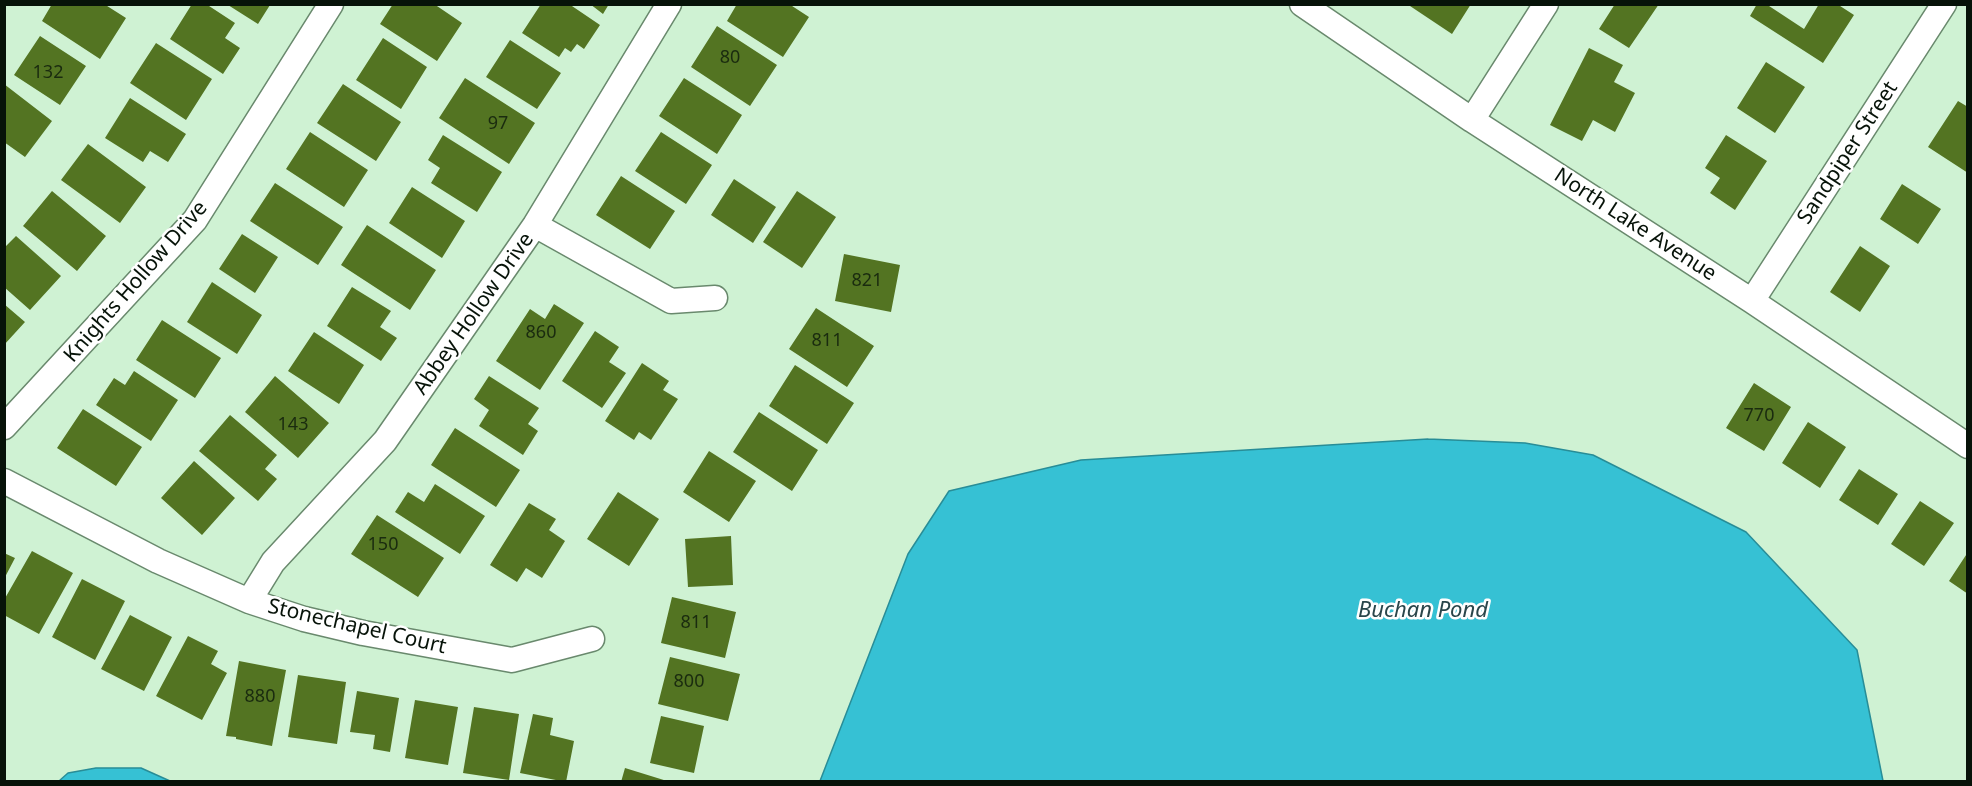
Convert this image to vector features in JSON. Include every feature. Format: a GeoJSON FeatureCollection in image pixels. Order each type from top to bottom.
{"type":"FeatureCollection","features":[{"type":"Feature","properties":{"kind":"street","name":"Knights Hollow Drive"},"geometry":{"type":"LineString","coordinates":[[4,427],[195,220],[331,4]]}},
{"type":"Feature","properties":{"kind":"street","name":"Abbey Hollow Drive"},"geometry":{"type":"LineString","coordinates":[[249,602],[273,562],[385,441],[536,225],[669,4]]}},
{"type":"Feature","properties":{"kind":"street","name":"North Lake Avenue"},"geometry":{"type":"LineString","coordinates":[[1302,4],[1472,120],[1752,301],[1968,446]]}},
{"type":"Feature","properties":{"kind":"street"},"geometry":{"type":"LineString","coordinates":[[1472,120],[1546,4]]}},
{"type":"Feature","properties":{"kind":"street","name":"Sandpiper Street"},"geometry":{"type":"LineString","coordinates":[[1752,301],[1944,4]]}},
{"type":"Feature","properties":{"kind":"street"},"geometry":{"type":"LineString","coordinates":[[536,225],[671,302],[715,298]]}},
{"type":"Feature","properties":{"kind":"street","name":"Stonechapel Court"},"geometry":{"type":"LineString","coordinates":[[4,481],[158,561],[249,602],[304,619],[363,633],[512,660],[592,639]]}},
{"type":"Feature","properties":{"kind":"water","name":"Buchan Pond"},"geometry":{"type":"Polygon","coordinates":[[[1428,439],[1525,443],[1593,455],[1746,532],[1857,650],[1883,781],[820,781],[908,554],[949,491],[1081,460],[1428,439]]]}},
{"type":"Feature","properties":{"kind":"water"},"geometry":{"type":"Polygon","coordinates":[[[96,768],[141,768],[170,781],[59,781],[68,773],[96,768]]]}},
{"type":"Feature","properties":{"kind":"building"},"geometry":{"type":"Polygon","coordinates":[[[52,4],[104,4],[126,18],[100,59],[42,21],[52,4]]]}},
{"type":"Feature","properties":{"kind":"building"},"geometry":{"type":"Polygon","coordinates":[[[192,4],[206,4],[235,23],[225,38],[240,48],[223,74],[170,39],[192,4]]]}},
{"type":"Feature","properties":{"kind":"building"},"geometry":{"type":"Polygon","coordinates":[[[393,4],[434,4],[462,23],[437,61],[380,24],[393,4]]]}},
{"type":"Feature","properties":{"kind":"building"},"geometry":{"type":"Polygon","coordinates":[[[541,4],[569,4],[600,25],[584,49],[577,44],[571,52],[565,48],[559,57],[522,33],[541,4]]]}},
{"type":"Feature","properties":{"kind":"building"},"geometry":{"type":"Polygon","coordinates":[[[590,4],[609,4],[603,14],[590,4]]]}},
{"type":"Feature","properties":{"kind":"building"},"geometry":{"type":"Polygon","coordinates":[[[737,4],[789,4],[809,17],[783,57],[727,21],[737,4]]]}},
{"type":"Feature","properties":{"kind":"building"},"geometry":{"type":"Polygon","coordinates":[[[1411,4],[1471,4],[1452,34],[1410,6],[1411,4]]]}},
{"type":"Feature","properties":{"kind":"building"},"geometry":{"type":"Polygon","coordinates":[[[1615,4],[1659,4],[1629,48],[1599,29],[1615,4]]]}},
{"type":"Feature","properties":{"kind":"building"},"geometry":{"type":"Polygon","coordinates":[[[1757,4],[1766,4],[1804,29],[1819,4],[1837,4],[1854,15],[1823,63],[1750,16],[1757,4]]]}},
{"type":"Feature","properties":{"kind":"building"},"geometry":{"type":"Polygon","coordinates":[[[228,5],[270,5],[258,24],[228,5]]]}},
{"type":"Feature","properties":{"kind":"building"},"geometry":{"type":"Polygon","coordinates":[[[717,26],[777,65],[750,106],[691,67],[717,26]]]}},
{"type":"Feature","properties":{"kind":"building"},"geometry":{"type":"Polygon","coordinates":[[[40,36],[86,66],[60,105],[14,75],[40,36]]]}},
{"type":"Feature","properties":{"kind":"building"},"geometry":{"type":"Polygon","coordinates":[[[383,38],[427,67],[401,109],[356,80],[383,38]]]}},
{"type":"Feature","properties":{"kind":"building"},"geometry":{"type":"Polygon","coordinates":[[[510,40],[561,73],[537,109],[486,77],[510,40]]]}},
{"type":"Feature","properties":{"kind":"building"},"geometry":{"type":"Polygon","coordinates":[[[156,43],[212,79],[186,120],[130,83],[156,43]]]}},
{"type":"Feature","properties":{"kind":"building"},"geometry":{"type":"Polygon","coordinates":[[[1589,48],[1623,65],[1614,82],[1635,93],[1615,132],[1593,120],[1582,141],[1550,125],[1589,48]]]}},
{"type":"Feature","properties":{"kind":"building"},"geometry":{"type":"Polygon","coordinates":[[[1766,62],[1805,87],[1775,133],[1737,108],[1766,62]]]}},
{"type":"Feature","properties":{"kind":"building"},"geometry":{"type":"Polygon","coordinates":[[[465,78],[535,123],[509,164],[439,118],[465,78]]]}},
{"type":"Feature","properties":{"kind":"building"},"geometry":{"type":"Polygon","coordinates":[[[684,78],[742,115],[717,154],[659,116],[684,78]]]}},
{"type":"Feature","properties":{"kind":"building"},"geometry":{"type":"Polygon","coordinates":[[[4,84],[52,121],[25,157],[4,142],[4,84]]]}},
{"type":"Feature","properties":{"kind":"building"},"geometry":{"type":"Polygon","coordinates":[[[343,84],[401,122],[376,161],[317,123],[343,84]]]}},
{"type":"Feature","properties":{"kind":"building"},"geometry":{"type":"Polygon","coordinates":[[[130,98],[186,134],[168,162],[150,151],[143,162],[105,138],[130,98]]]}},
{"type":"Feature","properties":{"kind":"building"},"geometry":{"type":"Polygon","coordinates":[[[1958,101],[1968,107],[1968,173],[1928,147],[1958,101]]]}},
{"type":"Feature","properties":{"kind":"building"},"geometry":{"type":"Polygon","coordinates":[[[310,132],[368,170],[344,207],[286,169],[310,132]]]}},
{"type":"Feature","properties":{"kind":"building"},"geometry":{"type":"Polygon","coordinates":[[[661,132],[712,165],[686,204],[635,171],[661,132]]]}},
{"type":"Feature","properties":{"kind":"building"},"geometry":{"type":"Polygon","coordinates":[[[443,135],[502,172],[477,212],[431,183],[440,168],[428,160],[443,135]]]}},
{"type":"Feature","properties":{"kind":"building"},"geometry":{"type":"Polygon","coordinates":[[[1726,135],[1767,161],[1735,210],[1710,193],[1720,178],[1705,168],[1726,135]]]}},
{"type":"Feature","properties":{"kind":"building"},"geometry":{"type":"Polygon","coordinates":[[[88,144],[146,187],[120,223],[61,180],[88,144]]]}},
{"type":"Feature","properties":{"kind":"building"},"geometry":{"type":"Polygon","coordinates":[[[621,176],[675,211],[650,249],[596,215],[621,176]]]}},
{"type":"Feature","properties":{"kind":"building"},"geometry":{"type":"Polygon","coordinates":[[[734,179],[776,207],[753,243],[711,215],[734,179]]]}},
{"type":"Feature","properties":{"kind":"building"},"geometry":{"type":"Polygon","coordinates":[[[275,183],[343,227],[318,265],[250,221],[275,183]]]}},
{"type":"Feature","properties":{"kind":"building"},"geometry":{"type":"Polygon","coordinates":[[[1902,184],[1941,209],[1918,244],[1880,219],[1902,184]]]}},
{"type":"Feature","properties":{"kind":"building"},"geometry":{"type":"Polygon","coordinates":[[[412,187],[465,221],[442,258],[389,223],[412,187]]]}},
{"type":"Feature","properties":{"kind":"building"},"geometry":{"type":"Polygon","coordinates":[[[52,191],[106,236],[77,271],[23,226],[52,191]]]}},
{"type":"Feature","properties":{"kind":"building"},"geometry":{"type":"Polygon","coordinates":[[[797,191],[836,217],[802,268],[763,242],[797,191]]]}},
{"type":"Feature","properties":{"kind":"building"},"geometry":{"type":"Polygon","coordinates":[[[367,225],[436,270],[410,310],[341,265],[367,225]]]}},
{"type":"Feature","properties":{"kind":"building"},"geometry":{"type":"Polygon","coordinates":[[[242,234],[278,257],[255,293],[219,269],[242,234]]]}},
{"type":"Feature","properties":{"kind":"building"},"geometry":{"type":"Polygon","coordinates":[[[16,236],[61,276],[30,310],[4,287],[4,248],[16,236]]]}},
{"type":"Feature","properties":{"kind":"building"},"geometry":{"type":"Polygon","coordinates":[[[1860,246],[1890,266],[1860,312],[1830,292],[1860,246]]]}},
{"type":"Feature","properties":{"kind":"building"},"geometry":{"type":"Polygon","coordinates":[[[844,254],[900,265],[891,312],[835,301],[844,254]]]}},
{"type":"Feature","properties":{"kind":"building"},"geometry":{"type":"Polygon","coordinates":[[[212,282],[262,315],[237,354],[187,322],[212,282]]]}},
{"type":"Feature","properties":{"kind":"building"},"geometry":{"type":"Polygon","coordinates":[[[352,287],[391,311],[380,327],[397,338],[381,361],[327,326],[352,287]]]}},
{"type":"Feature","properties":{"kind":"building"},"geometry":{"type":"Polygon","coordinates":[[[4,304],[25,322],[4,345],[4,304]]]}},
{"type":"Feature","properties":{"kind":"building"},"geometry":{"type":"Polygon","coordinates":[[[554,304],[584,323],[540,390],[496,361],[530,309],[545,319],[554,304]]]}},
{"type":"Feature","properties":{"kind":"building"},"geometry":{"type":"Polygon","coordinates":[[[816,308],[874,346],[847,387],[789,349],[816,308]]]}},
{"type":"Feature","properties":{"kind":"building"},"geometry":{"type":"Polygon","coordinates":[[[162,320],[221,358],[195,398],[136,360],[162,320]]]}},
{"type":"Feature","properties":{"kind":"building"},"geometry":{"type":"Polygon","coordinates":[[[595,331],[619,347],[609,362],[626,373],[602,408],[562,381],[595,331]]]}},
{"type":"Feature","properties":{"kind":"building"},"geometry":{"type":"Polygon","coordinates":[[[314,332],[364,365],[339,404],[288,371],[314,332]]]}},
{"type":"Feature","properties":{"kind":"building"},"geometry":{"type":"Polygon","coordinates":[[[642,363],[669,381],[663,390],[678,399],[651,440],[639,432],[634,440],[605,421],[642,363]]]}},
{"type":"Feature","properties":{"kind":"building"},"geometry":{"type":"Polygon","coordinates":[[[795,365],[854,403],[827,444],[769,406],[795,365]]]}},
{"type":"Feature","properties":{"kind":"building"},"geometry":{"type":"Polygon","coordinates":[[[134,371],[178,400],[151,441],[96,405],[114,378],[125,385],[134,371]]]}},
{"type":"Feature","properties":{"kind":"building"},"geometry":{"type":"Polygon","coordinates":[[[275,376],[329,423],[298,458],[245,412],[275,376]]]}},
{"type":"Feature","properties":{"kind":"building"},"geometry":{"type":"Polygon","coordinates":[[[489,376],[539,408],[528,424],[538,431],[523,455],[479,426],[489,410],[474,399],[489,376]]]}},
{"type":"Feature","properties":{"kind":"building"},"geometry":{"type":"Polygon","coordinates":[[[1754,383],[1791,407],[1764,451],[1726,428],[1754,383]]]}},
{"type":"Feature","properties":{"kind":"building"},"geometry":{"type":"Polygon","coordinates":[[[83,409],[142,447],[116,486],[57,448],[83,409]]]}},
{"type":"Feature","properties":{"kind":"building"},"geometry":{"type":"Polygon","coordinates":[[[759,412],[818,450],[792,491],[733,452],[759,412]]]}},
{"type":"Feature","properties":{"kind":"building"},"geometry":{"type":"Polygon","coordinates":[[[230,415],[277,455],[265,469],[277,479],[258,501],[199,451],[230,415]]]}},
{"type":"Feature","properties":{"kind":"building"},"geometry":{"type":"Polygon","coordinates":[[[1808,422],[1846,447],[1820,488],[1782,463],[1808,422]]]}},
{"type":"Feature","properties":{"kind":"building"},"geometry":{"type":"Polygon","coordinates":[[[455,428],[520,470],[496,507],[431,465],[455,428]]]}},
{"type":"Feature","properties":{"kind":"building"},"geometry":{"type":"Polygon","coordinates":[[[709,451],[756,481],[729,522],[683,492],[709,451]]]}},
{"type":"Feature","properties":{"kind":"building"},"geometry":{"type":"Polygon","coordinates":[[[194,461],[235,498],[202,535],[161,498],[194,461]]]}},
{"type":"Feature","properties":{"kind":"building"},"geometry":{"type":"Polygon","coordinates":[[[1859,469],[1898,494],[1878,525],[1839,500],[1859,469]]]}},
{"type":"Feature","properties":{"kind":"building"},"geometry":{"type":"Polygon","coordinates":[[[435,484],[485,516],[460,554],[395,512],[408,492],[424,502],[435,484]]]}},
{"type":"Feature","properties":{"kind":"building"},"geometry":{"type":"Polygon","coordinates":[[[618,492],[659,519],[629,566],[587,539],[618,492]]]}},
{"type":"Feature","properties":{"kind":"building"},"geometry":{"type":"Polygon","coordinates":[[[1920,501],[1954,523],[1924,566],[1891,544],[1920,501]]]}},
{"type":"Feature","properties":{"kind":"building"},"geometry":{"type":"Polygon","coordinates":[[[529,503],[556,519],[549,530],[565,541],[542,578],[526,568],[517,582],[490,565],[529,503]]]}},
{"type":"Feature","properties":{"kind":"building"},"geometry":{"type":"Polygon","coordinates":[[[377,515],[444,558],[418,597],[351,554],[377,515]]]}},
{"type":"Feature","properties":{"kind":"building"},"geometry":{"type":"Polygon","coordinates":[[[731,536],[733,585],[688,587],[685,539],[731,536]]]}},
{"type":"Feature","properties":{"kind":"building"},"geometry":{"type":"Polygon","coordinates":[[[32,551],[73,573],[39,634],[4,615],[4,600],[32,551]]]}},
{"type":"Feature","properties":{"kind":"building"},"geometry":{"type":"Polygon","coordinates":[[[1968,552],[1968,594],[1949,581],[1968,552]]]}},
{"type":"Feature","properties":{"kind":"building"},"geometry":{"type":"Polygon","coordinates":[[[4,553],[15,558],[4,579],[4,553]]]}},
{"type":"Feature","properties":{"kind":"building"},"geometry":{"type":"Polygon","coordinates":[[[82,579],[125,601],[95,660],[52,637],[82,579]]]}},
{"type":"Feature","properties":{"kind":"building"},"geometry":{"type":"Polygon","coordinates":[[[672,597],[736,612],[725,658],[661,643],[672,597]]]}},
{"type":"Feature","properties":{"kind":"building"},"geometry":{"type":"Polygon","coordinates":[[[130,615],[172,637],[144,691],[101,669],[130,615]]]}},
{"type":"Feature","properties":{"kind":"building"},"geometry":{"type":"Polygon","coordinates":[[[188,636],[218,651],[211,664],[227,673],[202,720],[156,696],[188,636]]]}},
{"type":"Feature","properties":{"kind":"building"},"geometry":{"type":"Polygon","coordinates":[[[670,657],[740,674],[728,721],[658,704],[670,657]]]}},
{"type":"Feature","properties":{"kind":"building"},"geometry":{"type":"Polygon","coordinates":[[[239,661],[286,670],[272,746],[226,736],[239,661]]]}},
{"type":"Feature","properties":{"kind":"building"},"geometry":{"type":"Polygon","coordinates":[[[298,675],[346,682],[337,744],[288,737],[298,675]]]}},
{"type":"Feature","properties":{"kind":"building"},"geometry":{"type":"Polygon","coordinates":[[[357,691],[399,698],[390,752],[373,749],[375,735],[350,732],[357,691]]]}},
{"type":"Feature","properties":{"kind":"building"},"geometry":{"type":"Polygon","coordinates":[[[415,700],[458,707],[448,765],[405,758],[415,700]]]}},
{"type":"Feature","properties":{"kind":"building"},"geometry":{"type":"Polygon","coordinates":[[[474,707],[519,714],[509,780],[463,773],[474,707]]]}},
{"type":"Feature","properties":{"kind":"building"},"geometry":{"type":"Polygon","coordinates":[[[533,714],[553,718],[550,735],[574,741],[566,782],[520,773],[533,714]]]}},
{"type":"Feature","properties":{"kind":"building"},"geometry":{"type":"Polygon","coordinates":[[[661,716],[704,726],[694,773],[650,763],[661,716]]]}},
{"type":"Feature","properties":{"kind":"building"},"geometry":{"type":"Polygon","coordinates":[[[625,768],[667,781],[667,782],[621,782],[625,768]]]}}]}
